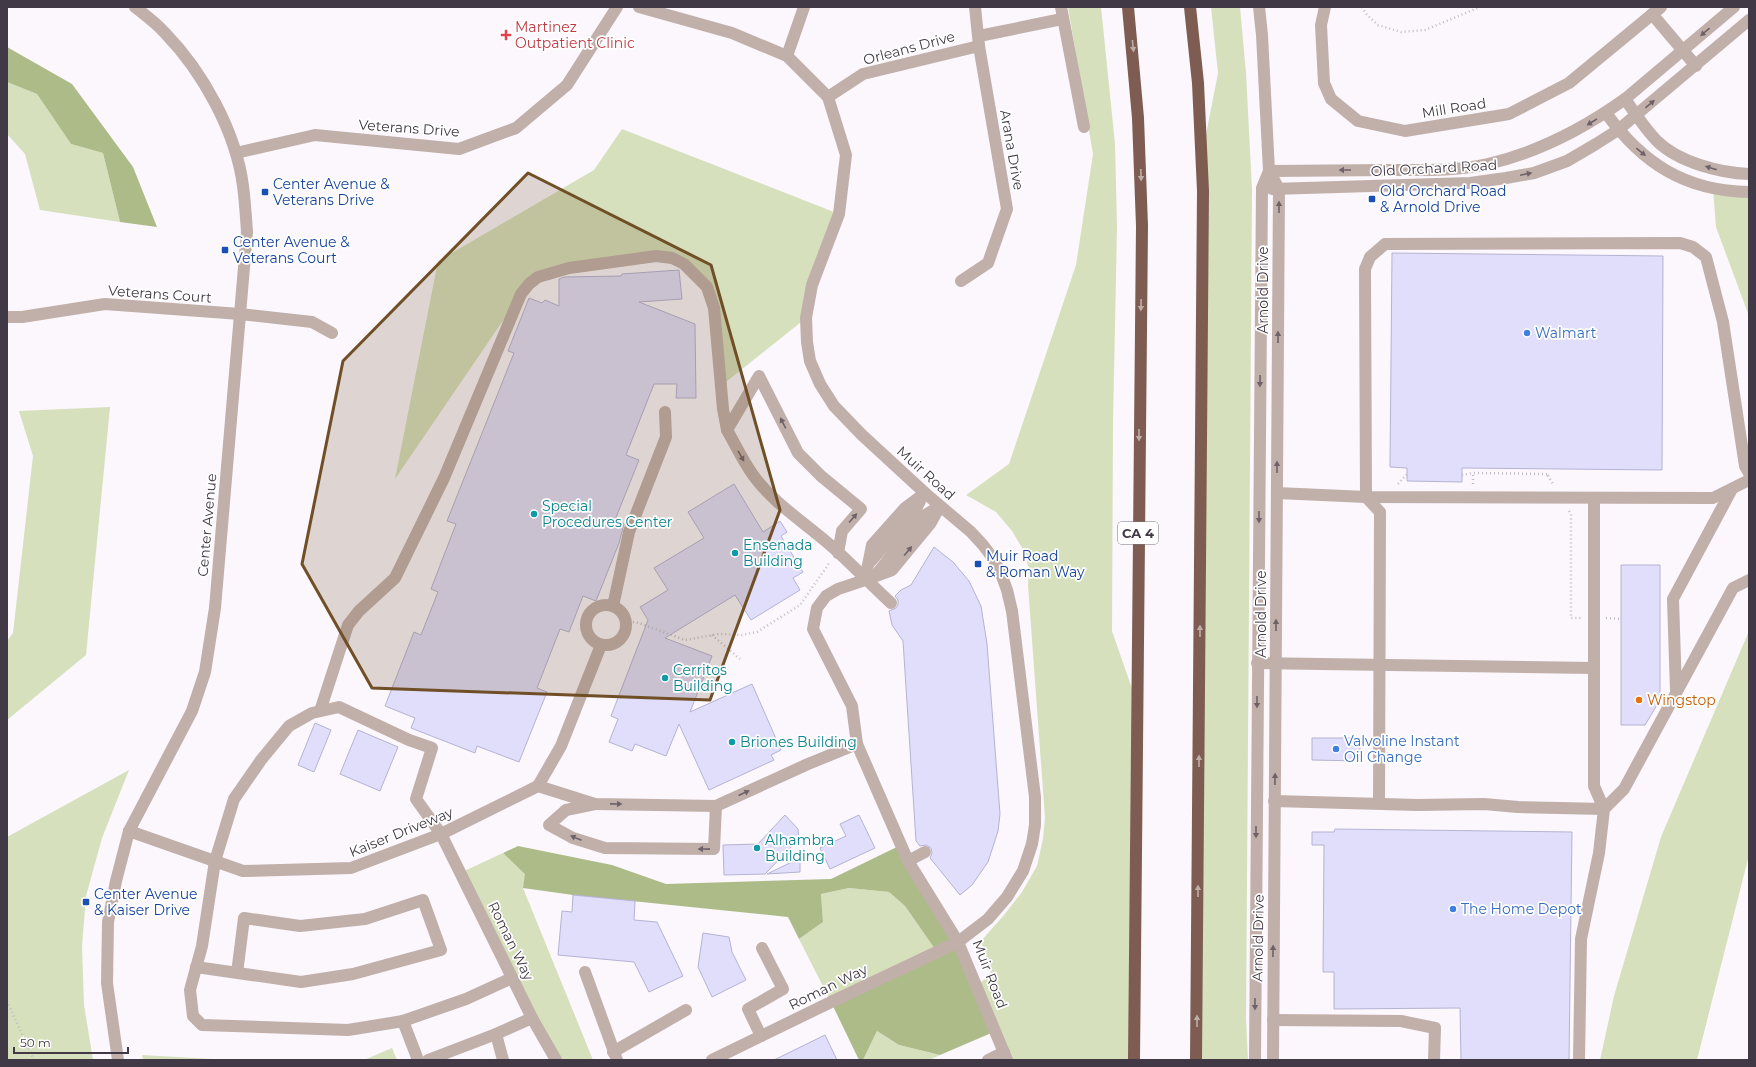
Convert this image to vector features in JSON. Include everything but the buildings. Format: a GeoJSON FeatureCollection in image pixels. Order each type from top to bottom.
{"type":"FeatureCollection","features":[{"type":"Feature","properties":{"kind":"highway","name":"CA 4"},"geometry":{"type":"LineString","coordinates":[[1128,7],[1138,118],[1142,219],[1134,1060]]}},
{"type":"Feature","properties":{"kind":"highway"},"geometry":{"type":"LineString","coordinates":[[1190,7],[1198,83],[1203,191],[1196,1060]]}},
{"type":"Feature","properties":{"kind":"street","name":"Center Avenue"},"geometry":{"type":"LineString","coordinates":[[118,1060],[107,983],[108,922],[116,881],[129,831],[192,711],[205,672],[215,608],[247,232],[243,186],[236,153],[225,125],[207,88],[165,32],[134,7]]}},
{"type":"Feature","properties":{"kind":"street","name":"Veterans Drive"},"geometry":{"type":"LineString","coordinates":[[236,153],[316,135],[459,149],[516,128],[567,85],[617,7]]}},
{"type":"Feature","properties":{"kind":"street","name":"Muir Road"},"geometry":{"type":"LineString","coordinates":[[639,7],[732,34],[787,56],[828,97],[846,155],[839,214],[812,285],[806,318],[807,342],[810,361],[820,384],[834,406],[862,435],[983,544],[996,563],[1007,590],[1012,611],[1035,797],[1035,825],[1032,844],[1023,871],[1007,897],[988,919],[958,942],[1006,1056]]}},
{"type":"Feature","properties":{"kind":"street"},"geometry":{"type":"LineString","coordinates":[[787,56],[804,7]]}},
{"type":"Feature","properties":{"kind":"street","name":"Arana Drive"},"geometry":{"type":"LineString","coordinates":[[961,281],[988,263],[1007,209],[974,7]]}},
{"type":"Feature","properties":{"kind":"street","name":"Arnold Drive"},"geometry":{"type":"LineString","coordinates":[[1255,1060],[1262,188],[1269,171],[1262,35],[1259,7]]}},
{"type":"Feature","properties":{"kind":"street","name":"Mill Road"},"geometry":{"type":"LineString","coordinates":[[1325,7],[1321,25],[1324,83],[1331,99],[1358,121],[1405,131],[1509,114],[1569,83],[1657,10],[1683,50],[1696,66]]}},
{"type":"Feature","properties":{"kind":"street","name":"Old Orchard Road"},"geometry":{"type":"LineString","coordinates":[[1269,171],[1434,169],[1486,164],[1553,143],[1588,125],[1625,99],[1734,7]]}},
{"type":"Feature","properties":{"kind":"street"},"geometry":{"type":"LineString","coordinates":[[1061,13],[1084,127]]}},
{"type":"Feature","properties":{"kind":"street","name":"Orleans Drive"},"geometry":{"type":"LineString","coordinates":[[828,97],[864,74],[979,41],[1061,13]]}},
{"type":"Feature","properties":{"kind":"street","name":"Old Orchard Road"},"geometry":{"type":"LineString","coordinates":[[1262,188],[1279,189],[1470,183],[1534,173],[1567,161],[1618,130],[1749,20]]}},
{"type":"Feature","properties":{"kind":"street"},"geometry":{"type":"LineString","coordinates":[[1625,99],[1657,142],[1672,152],[1692,162],[1719,170],[1749,174]]}},
{"type":"Feature","properties":{"kind":"street"},"geometry":{"type":"LineString","coordinates":[[1606,113],[1618,130],[1643,155],[1673,174],[1713,189],[1749,192]]}},
{"type":"Feature","properties":{"kind":"street","name":"Arnold Drive"},"geometry":{"type":"LineString","coordinates":[[1269,171],[1279,189],[1272,1020],[1273,1060]]}},
{"type":"Feature","properties":{"kind":"street"},"geometry":{"type":"LineString","coordinates":[[1379,804],[1380,512],[1366,497],[1365,269],[1370,257],[1385,244],[1680,243],[1694,247],[1706,257],[1723,322],[1745,466],[1749,473]]}},
{"type":"Feature","properties":{"kind":"street"},"geometry":{"type":"LineString","coordinates":[[512,978],[466,999],[403,1021],[348,1030],[202,1025],[193,1016],[190,990],[202,946],[216,861],[234,799],[261,760],[289,726],[312,713],[320,711],[348,625],[359,611],[396,578],[444,478],[521,294],[529,284],[538,277],[569,268],[656,256],[672,258],[684,264],[707,287],[714,308],[723,408],[727,430],[753,475],[774,499],[870,578],[891,603]]}},
{"type":"Feature","properties":{"kind":"street","name":"Veterans Court"},"geometry":{"type":"LineString","coordinates":[[7,317],[22,318],[105,304],[240,314],[312,322],[332,334]]}},
{"type":"Feature","properties":{"kind":"street"},"geometry":{"type":"LineString","coordinates":[[727,430],[759,376],[798,453],[821,476],[861,509],[842,531],[838,553]]}},
{"type":"Feature","properties":{"kind":"street"},"geometry":{"type":"LineString","coordinates":[[613,606],[630,532],[666,437],[665,412]]}},
{"type":"Feature","properties":{"kind":"street"},"geometry":{"type":"LineString","coordinates":[[1277,493],[1366,497],[1713,498],[1749,480]]}},
{"type":"Feature","properties":{"kind":"street"},"geometry":{"type":"LineString","coordinates":[[1676,692],[1673,599],[1732,489]]}},
{"type":"Feature","properties":{"kind":"street"},"geometry":{"type":"LineString","coordinates":[[870,578],[869,562],[915,511],[925,493]]}},
{"type":"Feature","properties":{"kind":"street"},"geometry":{"type":"LineString","coordinates":[[1579,1060],[1581,939],[1599,853],[1604,809],[1594,786],[1594,498]]}},
{"type":"Feature","properties":{"kind":"street"},"geometry":{"type":"LineString","coordinates":[[940,506],[930,524],[892,570],[838,589],[826,596],[817,608],[813,630],[852,706],[857,744],[908,861],[958,942]]}},
{"type":"Feature","properties":{"kind":"street"},"geometry":{"type":"LineString","coordinates":[[1274,801],[1418,805],[1484,804],[1518,807],[1604,809],[1624,789],[1733,588],[1749,580]]}},
{"type":"Feature","properties":{"kind":"street"},"geometry":{"type":"LineString","coordinates":[[600,606],[613,606],[623,614],[625,621],[624,634],[620,639],[615,643],[602,645],[590,638],[586,626],[586,619],[589,613],[600,606]]}},
{"type":"Feature","properties":{"kind":"street"},"geometry":{"type":"LineString","coordinates":[[596,804],[538,786],[561,746],[602,645]]}},
{"type":"Feature","properties":{"kind":"street"},"geometry":{"type":"LineString","coordinates":[[1258,663],[1594,668]]}},
{"type":"Feature","properties":{"kind":"street","name":"Roman Way"},"geometry":{"type":"LineString","coordinates":[[320,711],[338,707],[409,740],[432,748],[416,799],[441,834],[532,1018],[556,1060]]}},
{"type":"Feature","properties":{"kind":"street"},"geometry":{"type":"LineString","coordinates":[[716,806],[714,850],[605,848],[573,838],[549,825],[566,810],[596,804],[716,806],[808,764],[857,744]]}},
{"type":"Feature","properties":{"kind":"street","name":"Kaiser Driveway"},"geometry":{"type":"LineString","coordinates":[[129,831],[243,871],[351,868],[441,834],[538,786]]}},
{"type":"Feature","properties":{"kind":"street"},"geometry":{"type":"LineString","coordinates":[[908,861],[925,852]]}},
{"type":"Feature","properties":{"kind":"street"},"geometry":{"type":"LineString","coordinates":[[196,967],[237,973],[301,982],[353,974],[441,950],[422,900],[365,919],[300,926],[244,918],[237,973]]}},
{"type":"Feature","properties":{"kind":"street","name":"Roman Way"},"geometry":{"type":"LineString","coordinates":[[712,1060],[958,942]]}},
{"type":"Feature","properties":{"kind":"street"},"geometry":{"type":"LineString","coordinates":[[761,1036],[748,1008],[783,989],[762,948]]}},
{"type":"Feature","properties":{"kind":"street"},"geometry":{"type":"LineString","coordinates":[[585,972],[615,1056],[686,1010]]}},
{"type":"Feature","properties":{"kind":"street"},"geometry":{"type":"LineString","coordinates":[[428,1060],[496,1034],[532,1018]]}},
{"type":"Feature","properties":{"kind":"street"},"geometry":{"type":"LineString","coordinates":[[1272,1020],[1401,1021],[1435,1028],[1434,1060]]}},
{"type":"Feature","properties":{"kind":"street"},"geometry":{"type":"LineString","coordinates":[[403,1021],[418,1060]]}},
{"type":"Feature","properties":{"kind":"street"},"geometry":{"type":"LineString","coordinates":[[496,1034],[503,1060]]}},
{"type":"Feature","properties":{"kind":"street"},"geometry":{"type":"LineString","coordinates":[[988,1060],[1006,1056]]}},
{"type":"Feature","properties":{"kind":"path"},"geometry":{"type":"LineString","coordinates":[[1362,7],[1367,15],[1378,25],[1401,32],[1425,30],[1480,7]]}},
{"type":"Feature","properties":{"kind":"path"},"geometry":{"type":"LineString","coordinates":[[1462,475],[1473,473]]}},
{"type":"Feature","properties":{"kind":"path"},"geometry":{"type":"LineString","coordinates":[[1398,485],[1407,474]]}},
{"type":"Feature","properties":{"kind":"path"},"geometry":{"type":"LineString","coordinates":[[1505,474],[1548,475],[1571,514],[1571,618],[1573,618]]}},
{"type":"Feature","properties":{"kind":"path"},"geometry":{"type":"LineString","coordinates":[[625,621],[639,623],[685,640],[712,635],[742,635],[757,632],[800,605],[823,570],[838,553]]}},
{"type":"Feature","properties":{"kind":"path"},"geometry":{"type":"LineString","coordinates":[[712,635],[740,659]]}},
{"type":"Feature","properties":{"kind":"path"},"geometry":{"type":"LineString","coordinates":[[7,1001],[34,1060]]}},
{"type":"Feature","properties":{"kind":"highlighted area"},"geometry":{"type":"Polygon","coordinates":[[[528,173],[711,265],[780,510],[710,700],[372,688],[302,564],[343,361],[528,173]]]}},
{"type":"Feature","properties":{"kind":"green space"},"geometry":{"type":"Polygon","coordinates":[[[1068,7],[1101,7],[1115,144],[1117,227],[1113,423],[1112,631],[1137,703],[1134,1060],[1007,1060],[977,986],[991,973],[981,941],[1022,892],[1037,866],[1043,839],[1045,818],[1028,585],[1029,569],[1024,551],[1012,531],[996,512],[966,495],[1009,464],[1076,265],[1093,154],[1068,7]]]}},
{"type":"Feature","properties":{"kind":"green space"},"geometry":{"type":"Polygon","coordinates":[[[1211,7],[1240,7],[1246,73],[1252,189],[1246,1019],[1248,1060],[1196,1060],[1202,155],[1218,73],[1211,7]]]}},
{"type":"Feature","properties":{"kind":"green space"},"geometry":{"type":"Polygon","coordinates":[[[7,47],[72,84],[133,167],[157,227],[120,222],[103,153],[71,144],[37,94],[7,82],[7,47]]]}},
{"type":"Feature","properties":{"kind":"green space"},"geometry":{"type":"Polygon","coordinates":[[[7,82],[37,94],[71,144],[103,153],[120,222],[40,210],[25,154],[7,134],[7,82]]]}},
{"type":"Feature","properties":{"kind":"green space"},"geometry":{"type":"Polygon","coordinates":[[[622,129],[839,214],[806,318],[721,386],[711,298],[672,258],[550,273],[521,294],[395,479],[438,261],[594,170],[622,129]]]}},
{"type":"Feature","properties":{"kind":"green space"},"geometry":{"type":"Polygon","coordinates":[[[1713,189],[1749,192],[1749,316],[1716,227],[1713,189]]]}},
{"type":"Feature","properties":{"kind":"green space"},"geometry":{"type":"Polygon","coordinates":[[[110,407],[86,655],[7,720],[7,641],[13,633],[33,456],[19,411],[110,407]]]}},
{"type":"Feature","properties":{"kind":"green space"},"geometry":{"type":"Polygon","coordinates":[[[1749,631],[1749,855],[1697,1060],[1600,1060],[1614,996],[1661,837],[1749,631]]]}},
{"type":"Feature","properties":{"kind":"green space"},"geometry":{"type":"Polygon","coordinates":[[[129,770],[102,838],[86,896],[82,946],[84,1005],[93,1060],[7,1060],[7,837],[129,770]]]}},
{"type":"Feature","properties":{"kind":"green space"},"geometry":{"type":"Polygon","coordinates":[[[901,845],[947,923],[996,1031],[940,1055],[899,1045],[877,1031],[863,1060],[859,1060],[831,1002],[937,952],[905,906],[889,892],[849,888],[821,894],[823,922],[799,939],[788,917],[573,895],[523,888],[525,874],[503,853],[518,846],[612,865],[666,884],[831,879],[901,845]]]}},
{"type":"Feature","properties":{"kind":"green space"},"geometry":{"type":"Polygon","coordinates":[[[503,853],[526,874],[523,888],[593,1060],[556,1060],[460,873],[503,853]]]}},
{"type":"Feature","properties":{"kind":"green space"},"geometry":{"type":"Polygon","coordinates":[[[849,888],[889,892],[905,906],[937,952],[831,1002],[799,939],[823,922],[821,894],[849,888]]]}},
{"type":"Feature","properties":{"kind":"green space"},"geometry":{"type":"Polygon","coordinates":[[[877,1031],[899,1045],[940,1055],[929,1060],[863,1060],[877,1031]]]}},
{"type":"Feature","properties":{"kind":"green space"},"geometry":{"type":"Polygon","coordinates":[[[392,1048],[397,1060],[364,1060],[392,1048]]]}},
{"type":"Feature","properties":{"kind":"green space"},"geometry":{"type":"Polygon","coordinates":[[[142,1055],[230,1060],[143,1060],[142,1055]]]}},
{"type":"Feature","properties":{"kind":"place","name":"Martinez Outpatient Clinic"},"geometry":{"type":"Point","coordinates":[506,35]}},
{"type":"Feature","properties":{"kind":"place","name":"Center Avenue & Veterans Drive"},"geometry":{"type":"Point","coordinates":[265,192]}},
{"type":"Feature","properties":{"kind":"place","name":"Old Orchard Road & Arnold Drive"},"geometry":{"type":"Point","coordinates":[1372,199]}},
{"type":"Feature","properties":{"kind":"place","name":"Center Avenue & Veterans Court"},"geometry":{"type":"Point","coordinates":[225,250]}},
{"type":"Feature","properties":{"kind":"place","name":"Walmart"},"geometry":{"type":"Point","coordinates":[1527,333]}},
{"type":"Feature","properties":{"kind":"place","name":"Special Procedures Center"},"geometry":{"type":"Point","coordinates":[534,514]}},
{"type":"Feature","properties":{"kind":"place","name":"Ensenada Building"},"geometry":{"type":"Point","coordinates":[735,553]}},
{"type":"Feature","properties":{"kind":"place","name":"Muir Road & Roman Way"},"geometry":{"type":"Point","coordinates":[978,564]}},
{"type":"Feature","properties":{"kind":"place","name":"Cerritos Building"},"geometry":{"type":"Point","coordinates":[665,678]}},
{"type":"Feature","properties":{"kind":"place","name":"Wingstop"},"geometry":{"type":"Point","coordinates":[1639,700]}},
{"type":"Feature","properties":{"kind":"place","name":"Briones Building"},"geometry":{"type":"Point","coordinates":[732,742]}},
{"type":"Feature","properties":{"kind":"place","name":"Valvoline Instant Oil Change"},"geometry":{"type":"Point","coordinates":[1336,749]}},
{"type":"Feature","properties":{"kind":"place","name":"Alhambra Building"},"geometry":{"type":"Point","coordinates":[757,848]}},
{"type":"Feature","properties":{"kind":"place","name":"Center Avenue & Kaiser Drive"},"geometry":{"type":"Point","coordinates":[86,902]}},
{"type":"Feature","properties":{"kind":"place","name":"The Home Depot"},"geometry":{"type":"Point","coordinates":[1453,909]}}]}
